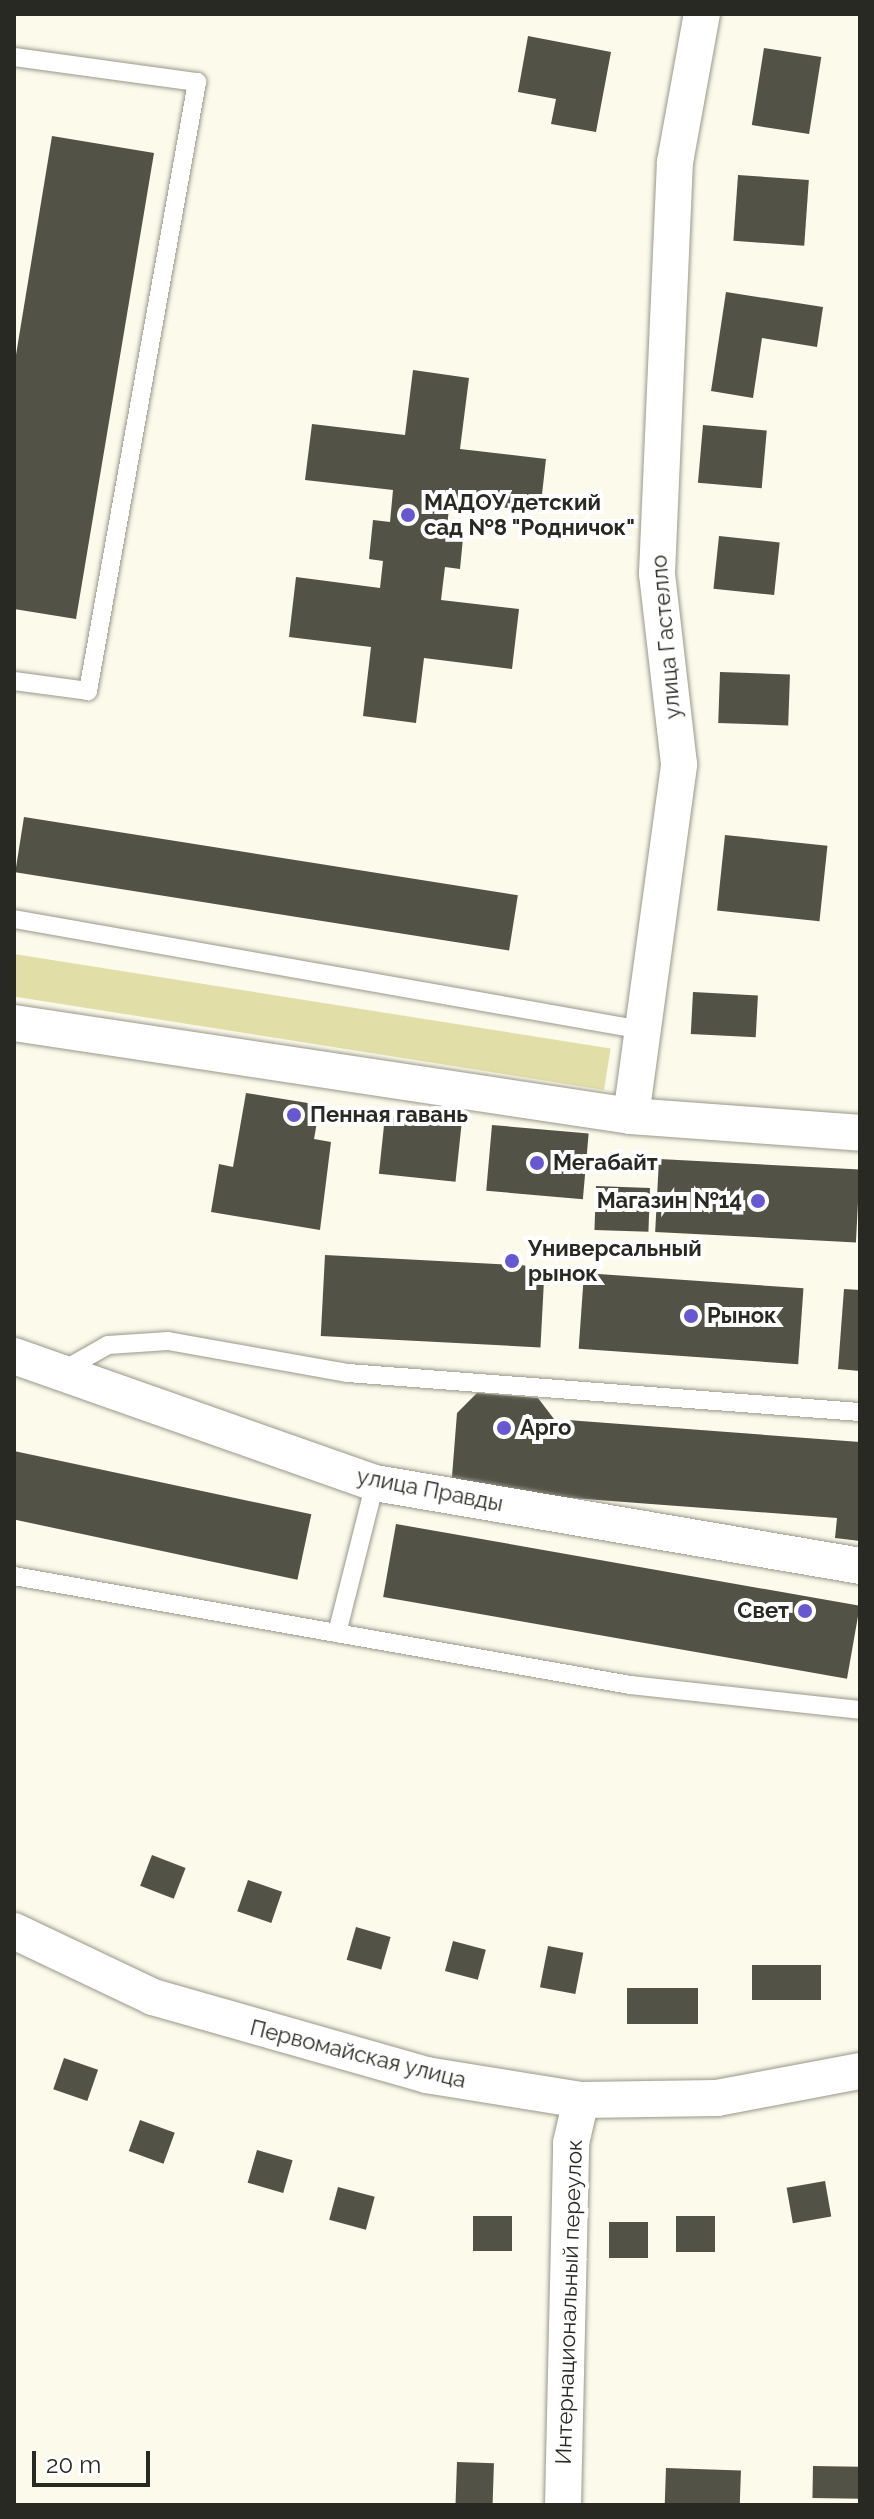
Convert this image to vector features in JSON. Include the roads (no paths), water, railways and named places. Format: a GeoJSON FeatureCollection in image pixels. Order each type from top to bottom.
{"type":"FeatureCollection","features":[{"type":"Feature","properties":{"kind":"street","name":"улица Гастелло"},"geometry":{"type":"LineString","coordinates":[[631,1116],[679,764],[657,573],[675,162],[702,14]]}},
{"type":"Feature","properties":{"kind":"street"},"geometry":{"type":"LineString","coordinates":[[14,1023],[631,1116],[860,1133]]}},
{"type":"Feature","properties":{"kind":"street","name":"улица Правды"},"geometry":{"type":"LineString","coordinates":[[14,1356],[375,1483],[860,1566]]}},
{"type":"Feature","properties":{"kind":"street","name":"Первомайская улица"},"geometry":{"type":"LineString","coordinates":[[14,1931],[153,1997],[287,2039],[426,2075],[581,2100],[717,2098],[860,2071]]}},
{"type":"Feature","properties":{"kind":"street","name":"Интернациональный переулок"},"geometry":{"type":"LineString","coordinates":[[563,2505],[571,2143],[581,2100]]}},
{"type":"Feature","properties":{"kind":"lane"},"geometry":{"type":"LineString","coordinates":[[14,57],[197,82],[88,691],[14,681]]}},
{"type":"Feature","properties":{"kind":"lane"},"geometry":{"type":"LineString","coordinates":[[14,919],[642,1030]]}},
{"type":"Feature","properties":{"kind":"lane"},"geometry":{"type":"LineString","coordinates":[[60,1372],[108,1345],[168,1341],[348,1373],[860,1412]]}},
{"type":"Feature","properties":{"kind":"lane"},"geometry":{"type":"LineString","coordinates":[[337,1633],[375,1483]]}},
{"type":"Feature","properties":{"kind":"lane"},"geometry":{"type":"LineString","coordinates":[[14,1576],[630,1685],[860,1710]]}},
{"type":"Feature","properties":{"kind":"place","name":"МАДОУ детский сад №8 \"Родничок\""},"geometry":{"type":"Point","coordinates":[408,515]}},
{"type":"Feature","properties":{"kind":"place","name":"Пенная гавань"},"geometry":{"type":"Point","coordinates":[294,1115]}},
{"type":"Feature","properties":{"kind":"place","name":"Мегабайт"},"geometry":{"type":"Point","coordinates":[537,1163]}},
{"type":"Feature","properties":{"kind":"place","name":"Магазин №14"},"geometry":{"type":"Point","coordinates":[758,1201]}},
{"type":"Feature","properties":{"kind":"place","name":"Универсальный рынок"},"geometry":{"type":"Point","coordinates":[512,1261]}},
{"type":"Feature","properties":{"kind":"place","name":"Рынок"},"geometry":{"type":"Point","coordinates":[691,1316]}},
{"type":"Feature","properties":{"kind":"place","name":"Арго"},"geometry":{"type":"Point","coordinates":[504,1428]}},
{"type":"Feature","properties":{"kind":"place","name":"Свет"},"geometry":{"type":"Point","coordinates":[805,1611]}}]}
